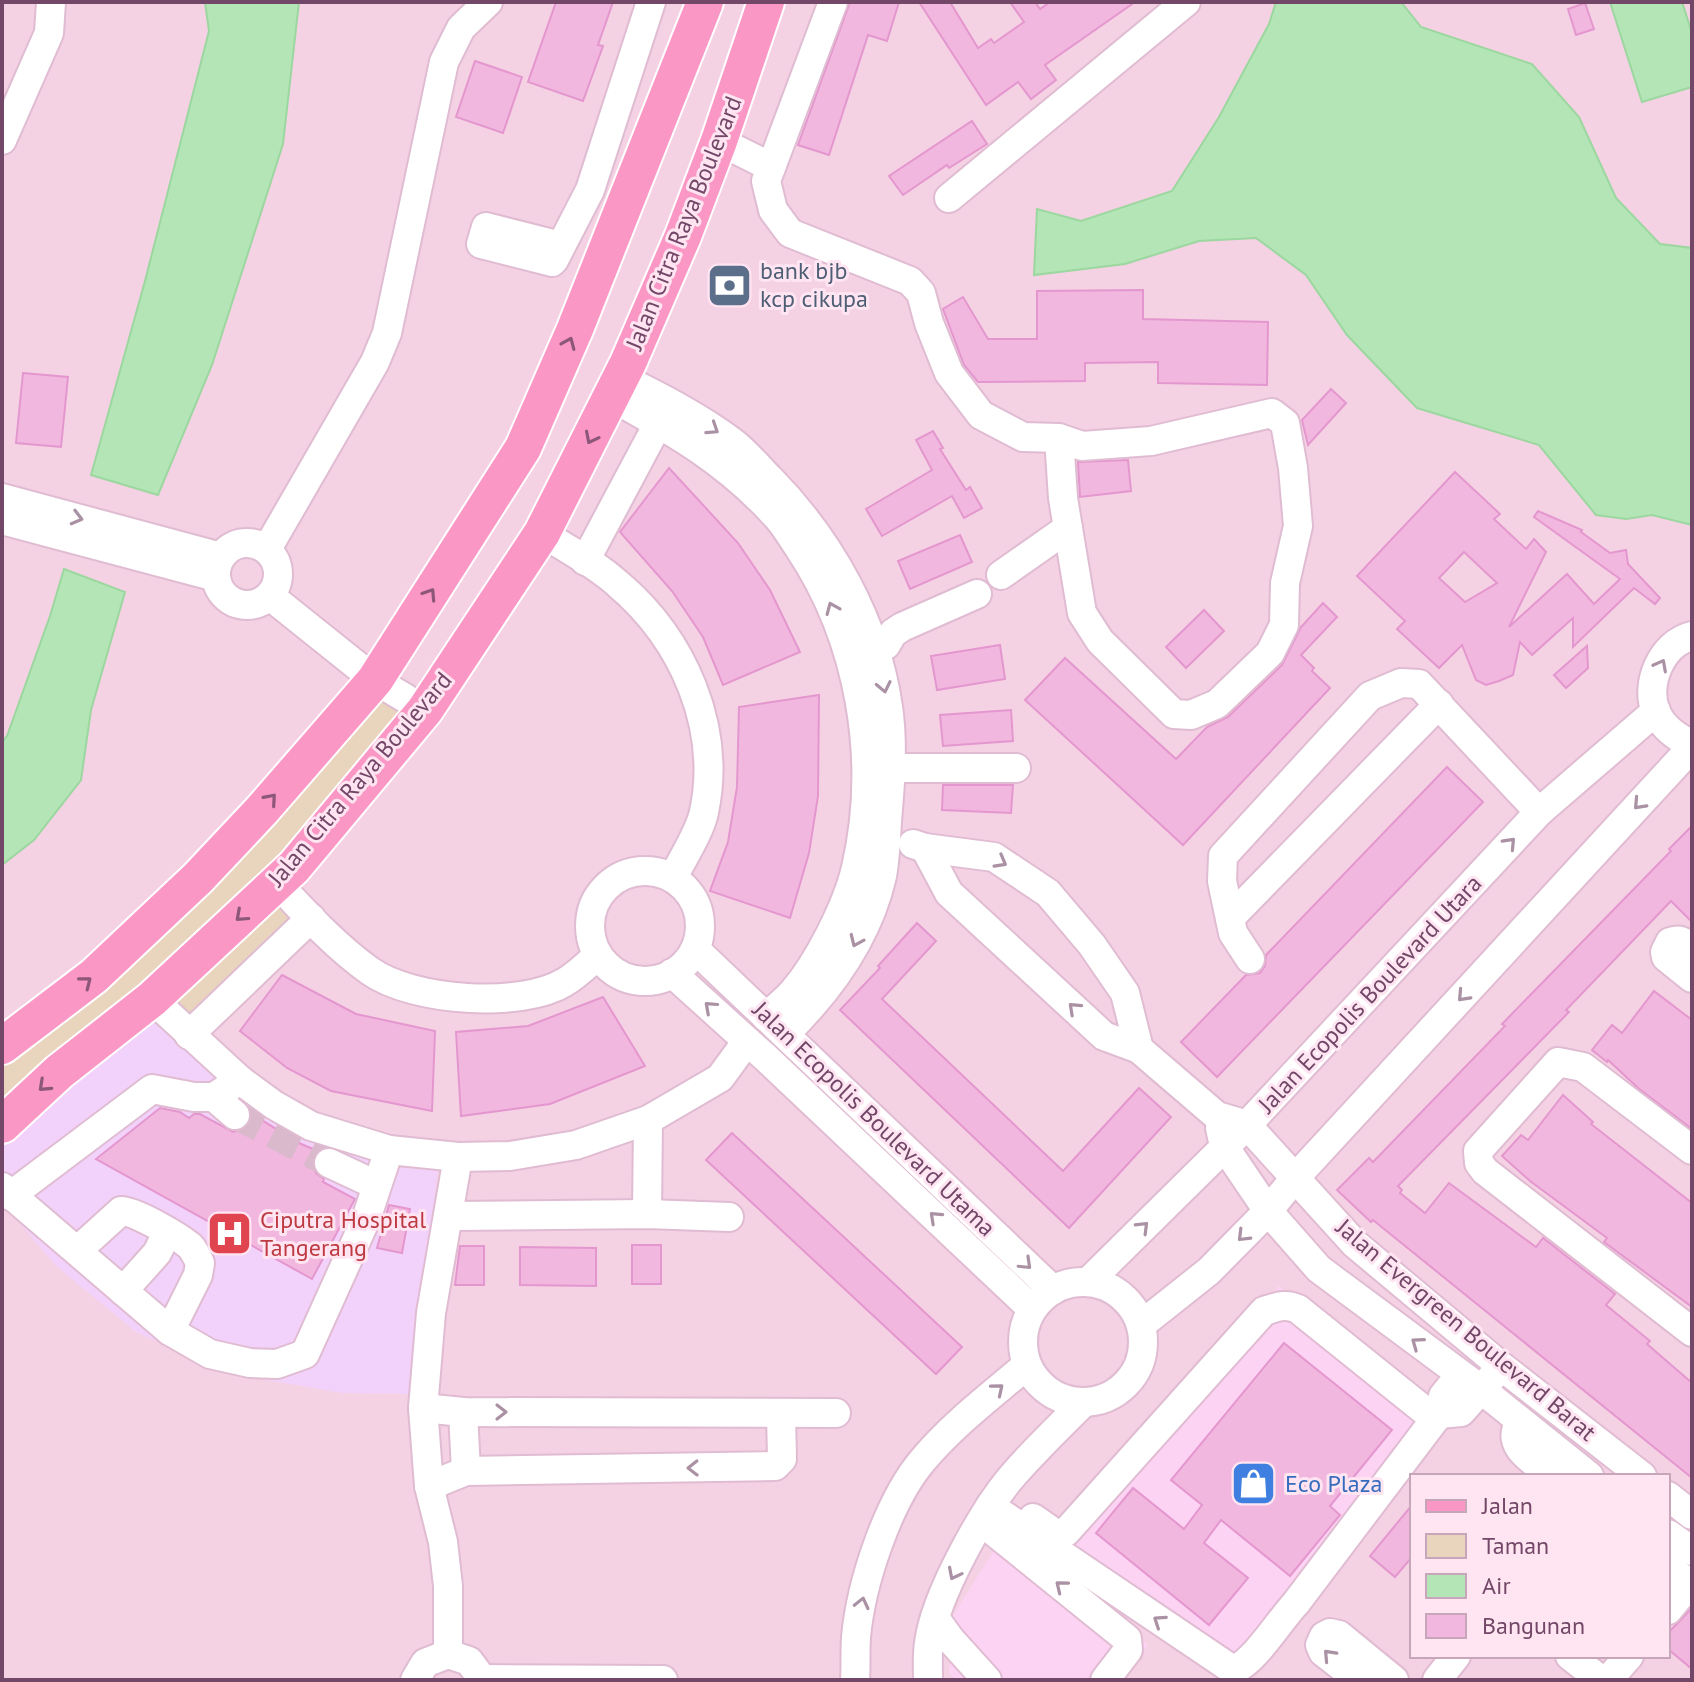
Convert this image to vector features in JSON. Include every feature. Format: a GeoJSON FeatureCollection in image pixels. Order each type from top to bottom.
{"type":"FeatureCollection","features":[{"type":"Feature","properties":{"kind":"main road"},"geometry":{"type":"LineString","coordinates":[[2,1046],[94,976],[198,878],[375,680],[523,448],[575,329],[705,2]]}},
{"type":"Feature","properties":{"kind":"main road","name":"Jalan Citra Raya Boulevard"},"geometry":{"type":"LineString","coordinates":[[2,1125],[59,1072],[152,999],[294,867],[425,710],[542,533],[616,388],[683,236],[766,2]]}},
{"type":"Feature","properties":{"kind":"street"},"geometry":{"type":"LineString","coordinates":[[2,140],[49,33],[51,2]]}},
{"type":"Feature","properties":{"kind":"street"},"geometry":{"type":"LineString","coordinates":[[267,549],[375,362],[387,333],[444,62],[461,28],[488,2]]}},
{"type":"Feature","properties":{"kind":"street"},"geometry":{"type":"LineString","coordinates":[[561,246],[590,190],[651,2]]}},
{"type":"Feature","properties":{"kind":"street"},"geometry":{"type":"LineString","coordinates":[[833,2],[766,181],[773,210],[790,233],[910,281],[921,293],[949,373],[981,415],[1023,437],[1059,438],[1082,446],[1151,441],[1272,413],[1285,423],[1298,526],[1285,583],[1284,625],[1270,653],[1217,704],[1191,715],[1174,714],[1100,641],[1082,613],[1068,528],[1059,438]]}},
{"type":"Feature","properties":{"kind":"street"},"geometry":{"type":"LineString","coordinates":[[949,198],[1186,2]]}},
{"type":"Feature","properties":{"kind":"street"},"geometry":{"type":"LineString","coordinates":[[719,141],[771,167]]}},
{"type":"Feature","properties":{"kind":"street"},"geometry":{"type":"LineString","coordinates":[[616,388],[668,405],[733,442],[796,506],[838,569],[863,652],[888,708],[891,768],[873,835]]}},
{"type":"Feature","properties":{"kind":"street"},"geometry":{"type":"LineString","coordinates":[[585,561],[668,405]]}},
{"type":"Feature","properties":{"kind":"street"},"geometry":{"type":"LineString","coordinates":[[2,498],[218,567]]}},
{"type":"Feature","properties":{"kind":"street"},"geometry":{"type":"LineString","coordinates":[[2,520],[218,567]]}},
{"type":"Feature","properties":{"kind":"street"},"geometry":{"type":"LineString","coordinates":[[1001,575],[1068,528]]}},
{"type":"Feature","properties":{"kind":"street"},"geometry":{"type":"LineString","coordinates":[[542,533],[618,583],[666,635],[695,689],[709,755],[704,814],[673,878]]}},
{"type":"Feature","properties":{"kind":"street"},"geometry":{"type":"LineString","coordinates":[[237,544],[258,544],[267,549],[278,567],[276,587],[270,596],[252,605],[242,605],[224,596],[218,567],[237,544]]}},
{"type":"Feature","properties":{"kind":"street"},"geometry":{"type":"LineString","coordinates":[[863,652],[886,645],[893,633],[902,627],[977,594]]}},
{"type":"Feature","properties":{"kind":"street"},"geometry":{"type":"LineString","coordinates":[[270,596],[375,680],[425,710]]}},
{"type":"Feature","properties":{"kind":"street"},"geometry":{"type":"LineString","coordinates":[[1141,1325],[1209,1271],[1268,1211],[1692,746],[1670,732],[1656,711],[1652,683],[1663,657],[1684,638],[1692,636]]}},
{"type":"Feature","properties":{"kind":"street"},"geometry":{"type":"LineString","coordinates":[[776,1025],[813,1007],[851,954],[882,876],[866,792],[863,652]]}},
{"type":"Feature","properties":{"kind":"street"},"geometry":{"type":"LineString","coordinates":[[1250,959],[1233,933],[1222,881],[1223,856],[1370,696],[1401,683],[1419,684],[1539,812]]}},
{"type":"Feature","properties":{"kind":"street"},"geometry":{"type":"LineString","coordinates":[[1230,918],[1439,704]]}},
{"type":"Feature","properties":{"kind":"street","name":"Jalan Ecopolis Boulevard Utara"},"geometry":{"type":"LineString","coordinates":[[1088,1282],[1247,1125],[1539,812],[1656,711]]}},
{"type":"Feature","properties":{"kind":"street"},"geometry":{"type":"LineString","coordinates":[[891,768],[1016,768]]}},
{"type":"Feature","properties":{"kind":"street"},"geometry":{"type":"LineString","coordinates":[[873,835],[925,848],[994,857],[1048,893],[1092,945],[1125,993],[1139,1049]]}},
{"type":"Feature","properties":{"kind":"street"},"geometry":{"type":"LineString","coordinates":[[925,848],[949,893],[1104,1036],[1139,1049],[1217,1116],[1247,1125]]}},
{"type":"Feature","properties":{"kind":"street"},"geometry":{"type":"LineString","coordinates":[[637,871],[656,872],[673,878],[687,889],[697,905],[701,923],[695,949],[685,963],[663,978],[645,981],[627,978],[611,969],[598,955],[590,920],[595,903],[605,888],[620,877],[637,871]]}},
{"type":"Feature","properties":{"kind":"street"},"geometry":{"type":"LineString","coordinates":[[277,883],[372,973],[413,990],[464,998],[518,998],[564,983],[598,955]]}},
{"type":"Feature","properties":{"kind":"street"},"geometry":{"type":"LineString","coordinates":[[189,1035],[311,918]]}},
{"type":"Feature","properties":{"kind":"street"},"geometry":{"type":"LineString","coordinates":[[1692,948],[1676,940],[1670,942],[1665,952],[1666,957],[1692,978]]}},
{"type":"Feature","properties":{"kind":"street","name":"Jalan Ecopolis Boulevard Utama"},"geometry":{"type":"LineString","coordinates":[[695,949],[1053,1290]]}},
{"type":"Feature","properties":{"kind":"street","name":"Jalan Ecopolis Boulevard Utama"},"geometry":{"type":"LineString","coordinates":[[672,973],[1032,1309]]}},
{"type":"Feature","properties":{"kind":"street"},"geometry":{"type":"LineString","coordinates":[[152,999],[240,1080],[274,1105],[311,1126],[389,1150],[458,1157],[510,1156],[576,1145],[648,1120],[720,1078],[745,1070],[756,1049]]}},
{"type":"Feature","properties":{"kind":"street"},"geometry":{"type":"LineString","coordinates":[[1692,1150],[1583,1067],[1564,1061],[1558,1062],[1478,1151],[1479,1163],[1485,1171],[1692,1332]]}},
{"type":"Feature","properties":{"kind":"street"},"geometry":{"type":"LineString","coordinates":[[240,1080],[214,1097],[194,1097],[152,1089],[6,1192],[170,1331],[210,1354],[250,1363],[277,1364],[305,1354],[366,1219],[389,1150]]}},
{"type":"Feature","properties":{"kind":"street"},"geometry":{"type":"LineString","coordinates":[[214,1097],[235,1115]]}},
{"type":"Feature","properties":{"kind":"street"},"geometry":{"type":"LineString","coordinates":[[1217,1116],[1224,1146]]}},
{"type":"Feature","properties":{"kind":"street"},"geometry":{"type":"LineString","coordinates":[[647,1214],[648,1120]]}},
{"type":"Feature","properties":{"kind":"street","name":"Jalan Evergreen Boulevard Barat"},"geometry":{"type":"LineString","coordinates":[[1247,1125],[1355,1244],[1501,1366],[1639,1474]]}},
{"type":"Feature","properties":{"kind":"street","name":"Jalan Evergreen Boulevard Barat"},"geometry":{"type":"LineString","coordinates":[[1224,1146],[1268,1211],[1319,1269],[1471,1382],[1586,1474]]}},
{"type":"Feature","properties":{"kind":"street"},"geometry":{"type":"LineString","coordinates":[[448,1654],[448,1586],[443,1542],[429,1486],[423,1408],[431,1313],[458,1157]]}},
{"type":"Feature","properties":{"kind":"street"},"geometry":{"type":"LineString","coordinates":[[329,1163],[376,1185]]}},
{"type":"Feature","properties":{"kind":"street"},"geometry":{"type":"LineString","coordinates":[[78,1250],[121,1211],[143,1217],[191,1248],[200,1263],[198,1275],[170,1331]]}},
{"type":"Feature","properties":{"kind":"street"},"geometry":{"type":"LineString","coordinates":[[448,1216],[647,1214],[729,1217]]}},
{"type":"Feature","properties":{"kind":"street"},"geometry":{"type":"LineString","coordinates":[[123,1291],[157,1253],[167,1233]]}},
{"type":"Feature","properties":{"kind":"street"},"geometry":{"type":"LineString","coordinates":[[1076,1282],[1106,1286],[1121,1295],[1133,1308],[1141,1325],[1143,1343],[1140,1361],[1132,1377],[1119,1390],[1102,1399],[1084,1402],[1065,1399],[1040,1384],[1027,1365],[1023,1336],[1032,1309],[1053,1290],[1076,1282]]}},
{"type":"Feature","properties":{"kind":"street"},"geometry":{"type":"LineString","coordinates":[[990,1507],[1030,1516],[1056,1534],[1066,1532],[1264,1311],[1280,1306],[1298,1309],[1437,1417]]}},
{"type":"Feature","properties":{"kind":"street"},"geometry":{"type":"LineString","coordinates":[[855,1680],[856,1638],[867,1584],[887,1520],[901,1492],[921,1461],[949,1431],[1027,1365]]}},
{"type":"Feature","properties":{"kind":"street"},"geometry":{"type":"LineString","coordinates":[[990,1507],[1233,1670],[1253,1657],[1437,1417],[1461,1412],[1471,1382],[1501,1366]]}},
{"type":"Feature","properties":{"kind":"street"},"geometry":{"type":"LineString","coordinates":[[928,1680],[932,1630],[946,1589],[990,1507],[1013,1474],[1084,1402]]}},
{"type":"Feature","properties":{"kind":"street"},"geometry":{"type":"LineString","coordinates":[[423,1408],[463,1412],[836,1413]]}},
{"type":"Feature","properties":{"kind":"street"},"geometry":{"type":"LineString","coordinates":[[463,1412],[466,1471]]}},
{"type":"Feature","properties":{"kind":"street"},"geometry":{"type":"LineString","coordinates":[[429,1486],[466,1471],[775,1466],[782,1459],[781,1413]]}},
{"type":"Feature","properties":{"kind":"street"},"geometry":{"type":"LineString","coordinates":[[1520,1422],[1514,1431],[1515,1443],[1550,1474]]}},
{"type":"Feature","properties":{"kind":"street"},"geometry":{"type":"LineString","coordinates":[[1670,1498],[1692,1515]]}},
{"type":"Feature","properties":{"kind":"street"},"geometry":{"type":"LineString","coordinates":[[990,1507],[1127,1639],[1128,1650],[1105,1680]]}},
{"type":"Feature","properties":{"kind":"street"},"geometry":{"type":"LineString","coordinates":[[1670,1535],[1692,1551]]}},
{"type":"Feature","properties":{"kind":"street"},"geometry":{"type":"LineString","coordinates":[[1670,1606],[1685,1580]]}},
{"type":"Feature","properties":{"kind":"street"},"geometry":{"type":"LineString","coordinates":[[932,1630],[945,1680]]}},
{"type":"Feature","properties":{"kind":"street"},"geometry":{"type":"LineString","coordinates":[[932,1630],[950,1639],[987,1680]]}},
{"type":"Feature","properties":{"kind":"street"},"geometry":{"type":"LineString","coordinates":[[1359,1680],[1323,1652],[1320,1645],[1324,1636],[1330,1633],[1339,1635],[1394,1680]]}},
{"type":"Feature","properties":{"kind":"street"},"geometry":{"type":"LineString","coordinates":[[415,1680],[425,1663],[448,1654],[469,1661],[483,1679],[663,1680]]}},
{"type":"Feature","properties":{"kind":"street"},"geometry":{"type":"LineString","coordinates":[[1437,1680],[1454,1658]]}},
{"type":"Feature","properties":{"kind":"street"},"geometry":{"type":"LineString","coordinates":[[1573,1658],[1601,1680]]}},
{"type":"Feature","properties":{"kind":"street"},"geometry":{"type":"LineString","coordinates":[[1608,1680],[1627,1658]]}},
{"type":"Feature","properties":{"kind":"shaded area"},"geometry":{"type":"Polygon","coordinates":[[[2,2],[1692,2],[1692,1680],[2,1680],[2,2]]]}},
{"type":"Feature","properties":{"kind":"shaded area","name":"Ciputra Hospital Tangerang"},"geometry":{"type":"Polygon","coordinates":[[[156,1011],[254,1097],[439,1163],[419,1319],[414,1394],[342,1393],[226,1373],[136,1332],[55,1265],[2,1202],[2,1136],[156,1011]]]}},
{"type":"Feature","properties":{"kind":"shaded area","name":"Eco Plaza"},"geometry":{"type":"Polygon","coordinates":[[[1279,1286],[1447,1427],[1232,1680],[1062,1541],[1279,1286]]]}},
{"type":"Feature","properties":{"kind":"shaded area"},"geometry":{"type":"Polygon","coordinates":[[[1002,1538],[1148,1645],[1118,1680],[958,1680],[949,1673],[952,1617],[1002,1538]]]}},
{"type":"Feature","properties":{"kind":"green space"},"geometry":{"type":"Polygon","coordinates":[[[375,681],[426,710],[293,867],[2,1126],[2,1041],[198,877],[375,681]]]}},
{"type":"Feature","properties":{"kind":"green space"},"geometry":{"type":"Polygon","coordinates":[[[277,885],[317,934],[201,1043],[155,999],[277,885]]]}},
{"type":"Feature","properties":{"kind":"water"},"geometry":{"type":"Polygon","coordinates":[[[205,2],[299,2],[283,144],[212,365],[158,495],[91,475],[209,31],[205,2]]]}},
{"type":"Feature","properties":{"kind":"water"},"geometry":{"type":"Polygon","coordinates":[[[1276,2],[1401,2],[1421,27],[1532,64],[1579,117],[1616,198],[1660,244],[1692,248],[1692,525],[1652,515],[1626,519],[1596,515],[1539,445],[1417,408],[1347,335],[1306,275],[1256,238],[1199,241],[1125,264],[1034,275],[1037,209],[1081,221],[1172,191],[1219,117],[1269,24],[1276,2]]]}},
{"type":"Feature","properties":{"kind":"water"},"geometry":{"type":"Polygon","coordinates":[[[1610,2],[1682,2],[1692,33],[1692,87],[1642,102],[1610,2]]]}},
{"type":"Feature","properties":{"kind":"water"},"geometry":{"type":"Polygon","coordinates":[[[64,569],[125,592],[91,710],[81,780],[34,840],[2,865],[2,742],[7,736],[64,569]]]}},
{"type":"Feature","properties":{"kind":"building"},"geometry":{"type":"Polygon","coordinates":[[[556,2],[613,2],[598,45],[603,46],[583,101],[528,82],[556,2]]]}},
{"type":"Feature","properties":{"kind":"building"},"geometry":{"type":"Polygon","coordinates":[[[850,2],[899,2],[887,41],[868,35],[829,155],[798,145],[850,2]]]}},
{"type":"Feature","properties":{"kind":"building"},"geometry":{"type":"Polygon","coordinates":[[[919,2],[950,2],[978,48],[991,39],[994,43],[1024,22],[1010,2],[1035,2],[1040,9],[1050,2],[1135,2],[1045,65],[1056,80],[1031,99],[1018,82],[986,105],[919,2]]]}},
{"type":"Feature","properties":{"kind":"building"},"geometry":{"type":"Polygon","coordinates":[[[1585,3],[1594,29],[1576,35],[1568,9],[1585,3]]]}},
{"type":"Feature","properties":{"kind":"building"},"geometry":{"type":"Polygon","coordinates":[[[475,61],[522,77],[503,133],[456,117],[475,61]]]}},
{"type":"Feature","properties":{"kind":"building"},"geometry":{"type":"Polygon","coordinates":[[[972,121],[987,144],[949,168],[947,165],[903,195],[889,176],[972,121]]]}},
{"type":"Feature","properties":{"kind":"building"},"geometry":{"type":"Polygon","coordinates":[[[1143,290],[1143,319],[1268,322],[1267,385],[1158,383],[1158,362],[1085,363],[1085,381],[978,382],[964,365],[943,309],[963,297],[988,339],[1037,339],[1037,291],[1143,290]]]}},
{"type":"Feature","properties":{"kind":"building"},"geometry":{"type":"Polygon","coordinates":[[[23,373],[68,377],[61,447],[16,443],[23,373]]]}},
{"type":"Feature","properties":{"kind":"building"},"geometry":{"type":"Polygon","coordinates":[[[1331,389],[1346,403],[1308,445],[1302,420],[1331,389]]]}},
{"type":"Feature","properties":{"kind":"building"},"geometry":{"type":"Polygon","coordinates":[[[933,431],[943,448],[940,449],[966,490],[970,487],[982,508],[964,518],[952,496],[882,536],[866,509],[932,470],[916,440],[933,431]]]}},
{"type":"Feature","properties":{"kind":"building"},"geometry":{"type":"Polygon","coordinates":[[[1128,460],[1131,491],[1080,497],[1078,462],[1128,460]]]}},
{"type":"Feature","properties":{"kind":"building"},"geometry":{"type":"Polygon","coordinates":[[[669,468],[738,543],[770,590],[800,652],[723,685],[703,637],[672,591],[620,532],[669,468]]]}},
{"type":"Feature","properties":{"kind":"building"},"geometry":{"type":"Polygon","coordinates":[[[1455,472],[1500,514],[1494,519],[1526,549],[1534,539],[1546,552],[1509,627],[1567,574],[1594,604],[1620,579],[1534,517],[1538,511],[1582,530],[1610,553],[1626,550],[1628,564],[1660,598],[1655,604],[1634,588],[1573,647],[1573,618],[1532,655],[1520,642],[1513,675],[1486,685],[1476,680],[1462,645],[1439,668],[1397,629],[1405,621],[1357,576],[1455,472]],[[1464,552],[1439,578],[1465,602],[1497,583],[1464,552]]]}},
{"type":"Feature","properties":{"kind":"building"},"geometry":{"type":"Polygon","coordinates":[[[960,535],[972,562],[910,589],[898,561],[960,535]]]}},
{"type":"Feature","properties":{"kind":"building"},"geometry":{"type":"Polygon","coordinates":[[[1323,603],[1337,617],[1301,655],[1330,688],[1183,845],[1025,700],[1065,658],[1176,759],[1207,727],[1228,717],[1282,665],[1301,627],[1323,603]]]}},
{"type":"Feature","properties":{"kind":"building"},"geometry":{"type":"Polygon","coordinates":[[[1204,610],[1224,631],[1186,668],[1166,647],[1204,610]]]}},
{"type":"Feature","properties":{"kind":"building"},"geometry":{"type":"Polygon","coordinates":[[[1000,645],[1005,679],[937,690],[931,656],[1000,645]]]}},
{"type":"Feature","properties":{"kind":"building"},"geometry":{"type":"Polygon","coordinates":[[[1587,646],[1588,668],[1566,688],[1554,675],[1587,646]]]}},
{"type":"Feature","properties":{"kind":"building"},"geometry":{"type":"Polygon","coordinates":[[[819,695],[818,796],[809,853],[790,918],[710,891],[728,842],[737,787],[739,707],[819,695]]]}},
{"type":"Feature","properties":{"kind":"building"},"geometry":{"type":"Polygon","coordinates":[[[1011,710],[1013,741],[943,746],[940,715],[1011,710]]]}},
{"type":"Feature","properties":{"kind":"building"},"geometry":{"type":"Polygon","coordinates":[[[1447,767],[1483,802],[1217,1077],[1181,1042],[1246,975],[1260,973],[1265,966],[1266,955],[1447,767]]]}},
{"type":"Feature","properties":{"kind":"building"},"geometry":{"type":"Polygon","coordinates":[[[943,785],[1013,785],[1011,813],[942,810],[943,785]]]}},
{"type":"Feature","properties":{"kind":"building"},"geometry":{"type":"Polygon","coordinates":[[[1692,826],[1692,922],[1671,901],[1566,1010],[1569,1012],[1398,1186],[1402,1190],[1400,1193],[1425,1213],[1449,1183],[1536,1247],[1543,1238],[1615,1294],[1606,1305],[1650,1341],[1647,1344],[1692,1383],[1692,1478],[1373,1220],[1371,1222],[1337,1190],[1369,1158],[1373,1162],[1692,826]]]}},
{"type":"Feature","properties":{"kind":"building"},"geometry":{"type":"Polygon","coordinates":[[[917,923],[936,941],[882,999],[1063,1171],[1139,1088],[1171,1117],[1069,1228],[840,1010],[917,923]]]}},
{"type":"Feature","properties":{"kind":"building"},"geometry":{"type":"Polygon","coordinates":[[[282,975],[356,1014],[435,1031],[432,1111],[331,1091],[287,1068],[240,1031],[282,975]]]}},
{"type":"Feature","properties":{"kind":"building"},"geometry":{"type":"Polygon","coordinates":[[[1654,991],[1692,1020],[1692,1129],[1592,1050],[1612,1025],[1622,1033],[1654,991]]]}},
{"type":"Feature","properties":{"kind":"building"},"geometry":{"type":"Polygon","coordinates":[[[603,997],[645,1066],[550,1104],[461,1116],[456,1032],[528,1026],[603,997]]]}},
{"type":"Feature","properties":{"kind":"building"},"geometry":{"type":"Polygon","coordinates":[[[1563,1095],[1593,1122],[1591,1124],[1692,1203],[1692,1307],[1604,1242],[1607,1238],[1530,1181],[1502,1156],[1521,1135],[1528,1140],[1563,1095]]]}},
{"type":"Feature","properties":{"kind":"building"},"geometry":{"type":"Polygon","coordinates":[[[160,1108],[180,1112],[189,1118],[200,1114],[233,1132],[247,1127],[252,1114],[318,1151],[312,1164],[316,1173],[324,1179],[323,1182],[355,1199],[312,1279],[96,1159],[160,1108]]]}},
{"type":"Feature","properties":{"kind":"building"},"geometry":{"type":"Polygon","coordinates":[[[732,1133],[962,1347],[936,1374],[706,1160],[732,1133]]]}},
{"type":"Feature","properties":{"kind":"building"},"geometry":{"type":"Polygon","coordinates":[[[389,1205],[410,1209],[402,1253],[377,1248],[389,1205]]]}},
{"type":"Feature","properties":{"kind":"building"},"geometry":{"type":"Polygon","coordinates":[[[632,1245],[661,1245],[661,1284],[632,1284],[632,1245]]]}},
{"type":"Feature","properties":{"kind":"building"},"geometry":{"type":"Polygon","coordinates":[[[460,1246],[484,1246],[484,1285],[455,1285],[460,1246]]]}},
{"type":"Feature","properties":{"kind":"building"},"geometry":{"type":"Polygon","coordinates":[[[520,1247],[596,1248],[596,1286],[520,1285],[520,1247]]]}},
{"type":"Feature","properties":{"kind":"building"},"geometry":{"type":"Polygon","coordinates":[[[1284,1343],[1392,1430],[1330,1506],[1340,1515],[1290,1576],[1221,1520],[1204,1543],[1248,1578],[1209,1625],[1096,1533],[1133,1488],[1184,1529],[1202,1505],[1171,1480],[1284,1343]]]}},
{"type":"Feature","properties":{"kind":"building"},"geometry":{"type":"Polygon","coordinates":[[[1410,1507],[1410,1559],[1395,1577],[1370,1556],[1410,1507]]]}},
{"type":"Feature","properties":{"kind":"building"},"geometry":{"type":"Polygon","coordinates":[[[1692,1608],[1692,1669],[1670,1651],[1670,1631],[1692,1608]]]}},
{"type":"Feature","properties":{"kind":"tunnel"},"geometry":{"type":"LineString","coordinates":[[235,1115],[329,1163]]}},
{"type":"Feature","properties":{"kind":"place","name":"bank bjb kcp cikupa"},"geometry":{"type":"Point","coordinates":[729,285]}},
{"type":"Feature","properties":{"kind":"place","name":"Ciputra Hospital Tangerang"},"geometry":{"type":"Point","coordinates":[229,1234]}},
{"type":"Feature","properties":{"kind":"place","name":"Eco Plaza"},"geometry":{"type":"Point","coordinates":[1254,1484]}}]}
